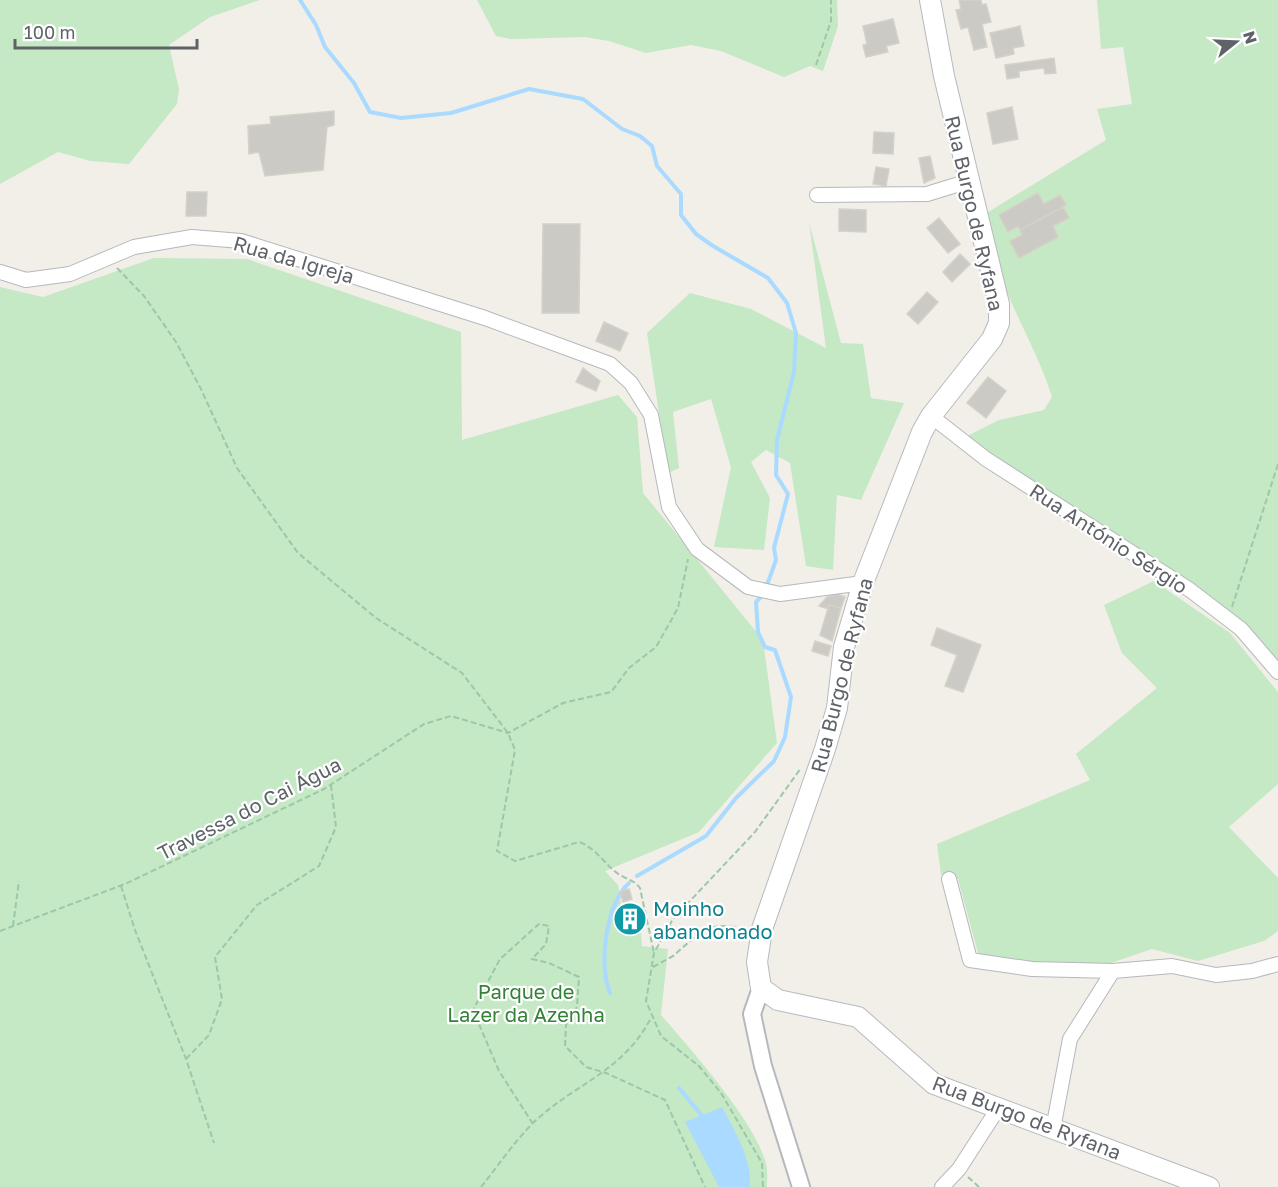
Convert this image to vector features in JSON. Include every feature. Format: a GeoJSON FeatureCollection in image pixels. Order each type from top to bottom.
{"type":"FeatureCollection","features":[{"type":"Feature","properties":{"kind":"main road","name":"Rua Burgo de Ryfana"},"geometry":{"type":"LineString","coordinates":[[930,0],[944,76],[999,304],[999,323],[992,339],[931,416],[915,446],[863,583],[844,647],[837,708],[825,749],[762,929],[757,962],[760,988],[778,1000],[858,1017],[934,1084],[1209,1187]]}},
{"type":"Feature","properties":{"kind":"street"},"geometry":{"type":"LineString","coordinates":[[817,195],[927,194],[969,181]]}},
{"type":"Feature","properties":{"kind":"street","name":"Rua da Igreja"},"geometry":{"type":"LineString","coordinates":[[0,272],[26,280],[70,274],[134,247],[192,237],[241,241],[551,340],[610,363],[632,383],[651,415],[669,507],[698,550],[748,587],[780,594],[863,583]]}},
{"type":"Feature","properties":{"kind":"street","name":"Rua António Sérgio"},"geometry":{"type":"LineString","coordinates":[[931,416],[986,459],[1190,590],[1241,629],[1278,672]]}},
{"type":"Feature","properties":{"kind":"street"},"geometry":{"type":"LineString","coordinates":[[949,879],[970,960],[1032,969],[1114,971],[1172,966],[1216,975],[1252,971],[1278,964]]}},
{"type":"Feature","properties":{"kind":"street"},"geometry":{"type":"LineString","coordinates":[[1053,1129],[1070,1039],[1114,971]]}},
{"type":"Feature","properties":{"kind":"street"},"geometry":{"type":"LineString","coordinates":[[760,988],[752,1014],[763,1066],[801,1187]]}},
{"type":"Feature","properties":{"kind":"street"},"geometry":{"type":"LineString","coordinates":[[942,1187],[959,1169],[999,1107]]}},
{"type":"Feature","properties":{"kind":"path"},"geometry":{"type":"LineString","coordinates":[[816,65],[829,31],[831,0]]}},
{"type":"Feature","properties":{"kind":"path"},"geometry":{"type":"LineString","coordinates":[[107,258],[144,296],[176,342],[201,389],[237,468],[298,553],[376,618],[462,673],[508,733],[515,750],[497,851],[515,861],[579,842],[589,845],[619,875],[635,881],[640,888],[654,953],[646,1001],[651,1018],[661,1036],[699,1066],[721,1093],[762,1163],[763,1187]]}},
{"type":"Feature","properties":{"kind":"path"},"geometry":{"type":"LineString","coordinates":[[1228,619],[1278,464]]}},
{"type":"Feature","properties":{"kind":"path"},"geometry":{"type":"LineString","coordinates":[[508,733],[563,703],[611,692],[629,668],[656,646],[678,608],[688,560],[698,550]]}},
{"type":"Feature","properties":{"kind":"path","name":"Travessa do Cai Água"},"geometry":{"type":"LineString","coordinates":[[0,931],[121,886],[331,785],[424,724],[451,716],[508,733]]}},
{"type":"Feature","properties":{"kind":"path"},"geometry":{"type":"LineString","coordinates":[[654,953],[673,919],[755,832],[801,768]]}},
{"type":"Feature","properties":{"kind":"path"},"geometry":{"type":"LineString","coordinates":[[186,1059],[209,1035],[222,999],[215,957],[257,905],[319,866],[336,827],[331,785]]}},
{"type":"Feature","properties":{"kind":"path"},"geometry":{"type":"LineString","coordinates":[[13,926],[19,881]]}},
{"type":"Feature","properties":{"kind":"path"},"geometry":{"type":"LineString","coordinates":[[121,886],[135,930],[186,1059],[214,1143]]}},
{"type":"Feature","properties":{"kind":"path"},"geometry":{"type":"LineString","coordinates":[[533,1124],[499,1071],[473,1010],[500,959],[539,924],[549,926],[546,944],[532,959],[549,963],[579,977],[577,1007],[566,1025],[565,1046],[586,1067],[606,1073],[665,1100],[705,1187]]}},
{"type":"Feature","properties":{"kind":"path"},"geometry":{"type":"LineString","coordinates":[[652,967],[673,956],[705,928],[723,926],[762,929]]}},
{"type":"Feature","properties":{"kind":"path"},"geometry":{"type":"LineString","coordinates":[[481,1187],[533,1124],[570,1094],[606,1073],[639,1041],[651,1018]]}},
{"type":"Feature","properties":{"kind":"green space"},"geometry":{"type":"Polygon","coordinates":[[[0,0],[260,0],[210,17],[169,45],[179,89],[177,104],[129,164],[91,161],[58,152],[0,184],[0,0]]]}},
{"type":"Feature","properties":{"kind":"green space"},"geometry":{"type":"Polygon","coordinates":[[[477,0],[837,0],[838,26],[823,71],[810,66],[784,77],[721,51],[691,45],[646,53],[609,41],[585,37],[511,39],[496,36],[477,0]]]}},
{"type":"Feature","properties":{"kind":"green space"},"geometry":{"type":"Polygon","coordinates":[[[1097,0],[1278,0],[1278,671],[1228,610],[965,437],[999,420],[1044,410],[1052,397],[1042,369],[1002,281],[985,214],[1106,140],[1097,109],[1132,104],[1123,47],[1101,49],[1097,0]]]}},
{"type":"Feature","properties":{"kind":"green space"},"geometry":{"type":"Polygon","coordinates":[[[809,222],[841,343],[863,344],[871,398],[904,403],[861,500],[837,495],[833,570],[806,566],[790,463],[766,450],[751,462],[770,498],[764,550],[714,547],[731,467],[711,399],[673,412],[679,468],[668,473],[647,333],[690,293],[751,309],[826,348],[809,222]]]}},
{"type":"Feature","properties":{"kind":"green space","name":"Parque de Lazer da Azenha"},"geometry":{"type":"Polygon","coordinates":[[[154,258],[247,259],[461,332],[462,440],[618,395],[637,417],[643,493],[763,640],[777,743],[699,832],[605,871],[618,885],[626,930],[638,928],[641,932],[642,946],[668,949],[661,1015],[721,1086],[750,1128],[766,1164],[767,1187],[0,1187],[0,287],[43,297],[154,258]]]}},
{"type":"Feature","properties":{"kind":"green space"},"geometry":{"type":"Polygon","coordinates":[[[1154,581],[1230,633],[1278,692],[1278,784],[1229,827],[1278,878],[1278,931],[1264,941],[1198,961],[1152,949],[1108,964],[1060,966],[1010,962],[978,953],[958,879],[941,874],[937,844],[1090,780],[1076,754],[1157,688],[1122,653],[1104,605],[1154,581]]]}},
{"type":"Feature","properties":{"kind":"water"},"geometry":{"type":"Polygon","coordinates":[[[722,1107],[745,1156],[750,1187],[719,1187],[685,1122],[722,1107]]]}},
{"type":"Feature","properties":{"kind":"building"},"geometry":{"type":"Polygon","coordinates":[[[959,0],[981,0],[982,5],[986,4],[991,22],[982,24],[987,47],[974,50],[968,27],[961,29],[956,10],[961,9],[959,0]]]}},
{"type":"Feature","properties":{"kind":"building"},"geometry":{"type":"Polygon","coordinates":[[[893,19],[899,43],[886,46],[888,52],[866,57],[863,45],[867,44],[863,26],[893,19]]]}},
{"type":"Feature","properties":{"kind":"building"},"geometry":{"type":"Polygon","coordinates":[[[1020,26],[1024,46],[1013,48],[1014,54],[996,58],[990,33],[1020,26]]]}},
{"type":"Feature","properties":{"kind":"building"},"geometry":{"type":"Polygon","coordinates":[[[1054,58],[1056,73],[1045,74],[1044,68],[1019,71],[1019,77],[1007,79],[1005,65],[1054,58]]]}},
{"type":"Feature","properties":{"kind":"building"},"geometry":{"type":"Polygon","coordinates":[[[1012,107],[1018,139],[993,144],[987,113],[1012,107]]]}},
{"type":"Feature","properties":{"kind":"building"},"geometry":{"type":"Polygon","coordinates":[[[334,111],[334,125],[327,127],[323,170],[265,176],[259,152],[249,154],[248,126],[271,124],[270,117],[334,111]]]}},
{"type":"Feature","properties":{"kind":"building"},"geometry":{"type":"Polygon","coordinates":[[[874,132],[894,133],[893,154],[873,153],[874,132]]]}},
{"type":"Feature","properties":{"kind":"building"},"geometry":{"type":"Polygon","coordinates":[[[930,156],[935,178],[924,183],[919,158],[930,156]]]}},
{"type":"Feature","properties":{"kind":"building"},"geometry":{"type":"Polygon","coordinates":[[[876,167],[889,169],[886,186],[873,184],[876,167]]]}},
{"type":"Feature","properties":{"kind":"building"},"geometry":{"type":"Polygon","coordinates":[[[187,192],[207,192],[206,216],[186,216],[187,192]]]}},
{"type":"Feature","properties":{"kind":"building"},"geometry":{"type":"Polygon","coordinates":[[[1038,193],[1044,204],[1060,195],[1066,205],[1020,230],[1018,226],[1008,232],[999,215],[1038,193]]]}},
{"type":"Feature","properties":{"kind":"building"},"geometry":{"type":"Polygon","coordinates":[[[1063,207],[1069,218],[1053,226],[1058,237],[1019,258],[1010,241],[1022,235],[1020,230],[1063,207]]]}},
{"type":"Feature","properties":{"kind":"building"},"geometry":{"type":"Polygon","coordinates":[[[839,209],[866,210],[866,232],[839,231],[839,209]]]}},
{"type":"Feature","properties":{"kind":"building"},"geometry":{"type":"Polygon","coordinates":[[[939,218],[960,244],[948,253],[927,228],[939,218]]]}},
{"type":"Feature","properties":{"kind":"building"},"geometry":{"type":"Polygon","coordinates":[[[543,224],[580,224],[579,313],[542,313],[543,224]]]}},
{"type":"Feature","properties":{"kind":"building"},"geometry":{"type":"Polygon","coordinates":[[[960,254],[970,264],[952,282],[943,272],[960,254]]]}},
{"type":"Feature","properties":{"kind":"building"},"geometry":{"type":"Polygon","coordinates":[[[927,292],[938,302],[918,324],[907,314],[927,292]]]}},
{"type":"Feature","properties":{"kind":"building"},"geometry":{"type":"Polygon","coordinates":[[[604,322],[628,333],[620,351],[596,341],[604,322]]]}},
{"type":"Feature","properties":{"kind":"building"},"geometry":{"type":"Polygon","coordinates":[[[583,368],[600,381],[596,391],[576,382],[583,368]]]}},
{"type":"Feature","properties":{"kind":"building"},"geometry":{"type":"Polygon","coordinates":[[[988,377],[1006,391],[986,418],[967,403],[988,377]]]}},
{"type":"Feature","properties":{"kind":"building"},"geometry":{"type":"Polygon","coordinates":[[[837,594],[845,597],[841,608],[829,605],[828,609],[819,606],[827,597],[837,594]]]}},
{"type":"Feature","properties":{"kind":"building"},"geometry":{"type":"Polygon","coordinates":[[[829,605],[841,608],[832,641],[820,635],[829,605]]]}},
{"type":"Feature","properties":{"kind":"building"},"geometry":{"type":"Polygon","coordinates":[[[937,628],[981,645],[963,692],[945,686],[957,655],[931,645],[937,628]]]}},
{"type":"Feature","properties":{"kind":"building"},"geometry":{"type":"Polygon","coordinates":[[[815,641],[831,646],[828,656],[812,651],[815,641]]]}},
{"type":"Feature","properties":{"kind":"building"},"geometry":{"type":"Polygon","coordinates":[[[629,889],[632,899],[623,902],[620,892],[629,889]]]}},
{"type":"Feature","properties":{"kind":"building","name":"Moinho abandonado"},"geometry":{"type":"Polygon","coordinates":[[[634,908],[638,928],[626,930],[623,910],[634,908]]]}},
{"type":"Feature","properties":{"kind":"waterway"},"geometry":{"type":"LineString","coordinates":[[300,0],[316,25],[325,47],[354,83],[370,112],[401,118],[451,113],[529,89],[583,99],[622,129],[640,136],[652,146],[657,166],[681,194],[681,215],[696,234],[768,278],[787,303],[796,333],[794,372],[777,440],[776,475],[788,494],[774,548],[776,560],[767,585]]}},
{"type":"Feature","properties":{"kind":"waterway"},"geometry":{"type":"LineString","coordinates":[[637,876],[706,836],[736,798],[774,761],[785,737],[791,697],[775,650],[765,647],[758,632],[756,602],[761,597]]}},
{"type":"Feature","properties":{"kind":"waterway"},"geometry":{"type":"LineString","coordinates":[[610,993],[605,967],[606,935],[615,905],[629,883]]}},
{"type":"Feature","properties":{"kind":"waterway"},"geometry":{"type":"LineString","coordinates":[[679,1088],[703,1117]]}},
{"type":"Feature","properties":{"kind":"place","name":"Moinho abandonado"},"geometry":{"type":"Point","coordinates":[630,919]}}]}
